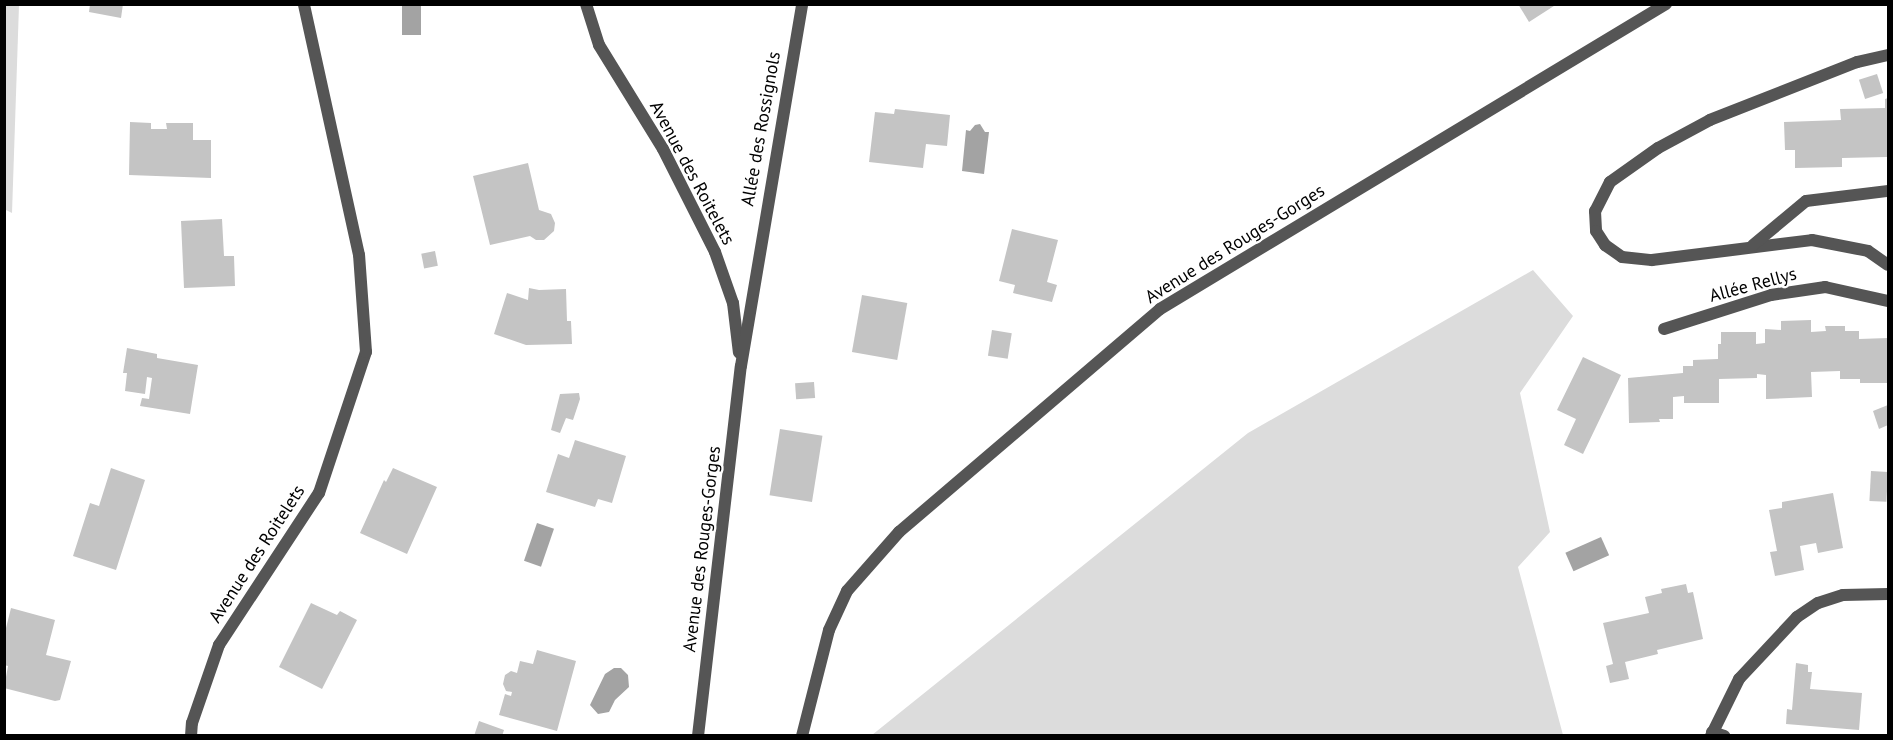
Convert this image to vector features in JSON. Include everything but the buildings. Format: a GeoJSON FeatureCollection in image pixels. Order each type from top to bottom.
{"type":"FeatureCollection","features":[{"type":"Feature","properties":{"kind":"street","name":"Avenue des Roitelets"},"geometry":{"type":"LineString","coordinates":[[191,735],[192,723],[219,645],[319,493],[366,352],[359,255],[304,4]]}},
{"type":"Feature","properties":{"kind":"street","name":"Avenue des Roitelets"},"geometry":{"type":"LineString","coordinates":[[586,4],[598,45],[663,149],[715,252],[733,303],[741,366]]}},
{"type":"Feature","properties":{"kind":"street","name":"Allée des Rossignols"},"geometry":{"type":"LineString","coordinates":[[741,366],[802,4]]}},
{"type":"Feature","properties":{"kind":"street","name":"Avenue des Rouges-Gorges"},"geometry":{"type":"LineString","coordinates":[[802,735],[829,630],[848,591],[899,532],[1160,309],[1666,4]]}},
{"type":"Feature","properties":{"kind":"street"},"geometry":{"type":"LineString","coordinates":[[1888,55],[1857,62],[1710,120],[1658,148],[1610,182],[1595,211],[1596,231],[1605,245],[1622,257],[1652,260],[1812,240],[1868,252],[1888,265]]}},
{"type":"Feature","properties":{"kind":"street"},"geometry":{"type":"LineString","coordinates":[[1752,246],[1806,201],[1888,191]]}},
{"type":"Feature","properties":{"kind":"street","name":"Allée Rellys"},"geometry":{"type":"LineString","coordinates":[[1664,329],[1770,295],[1825,286],[1888,301]]}},
{"type":"Feature","properties":{"kind":"street","name":"Avenue des Rouges-Gorges"},"geometry":{"type":"LineString","coordinates":[[698,735],[741,366]]}},
{"type":"Feature","properties":{"kind":"street"},"geometry":{"type":"LineString","coordinates":[[1716,734],[1739,679],[1797,617],[1818,603],[1843,595],[1888,594]]}},
{"type":"Feature","properties":{"kind":"shaded area"},"geometry":{"type":"Polygon","coordinates":[[[4,5],[19,5],[12,213],[4,209],[4,5]]]}},
{"type":"Feature","properties":{"kind":"shaded area"},"geometry":{"type":"Polygon","coordinates":[[[402,5],[421,5],[421,35],[402,35],[402,5]]]}},
{"type":"Feature","properties":{"kind":"shaded area"},"geometry":{"type":"Polygon","coordinates":[[[980,124],[985,132],[989,132],[984,174],[962,171],[966,130],[970,131],[975,125],[980,124]]]}},
{"type":"Feature","properties":{"kind":"shaded area"},"geometry":{"type":"Polygon","coordinates":[[[1533,270],[1573,316],[1520,393],[1550,532],[1518,567],[1563,735],[872,735],[1248,433],[1533,270]]]}},
{"type":"Feature","properties":{"kind":"shaded area"},"geometry":{"type":"Polygon","coordinates":[[[537,523],[554,529],[541,567],[524,561],[537,523]]]}},
{"type":"Feature","properties":{"kind":"shaded area"},"geometry":{"type":"Polygon","coordinates":[[[1601,537],[1609,555],[1574,571],[1565,553],[1601,537]]]}},
{"type":"Feature","properties":{"kind":"shaded area"},"geometry":{"type":"Polygon","coordinates":[[[614,668],[621,668],[628,675],[629,687],[615,700],[609,712],[598,714],[590,705],[605,674],[614,668]]]}}]}
